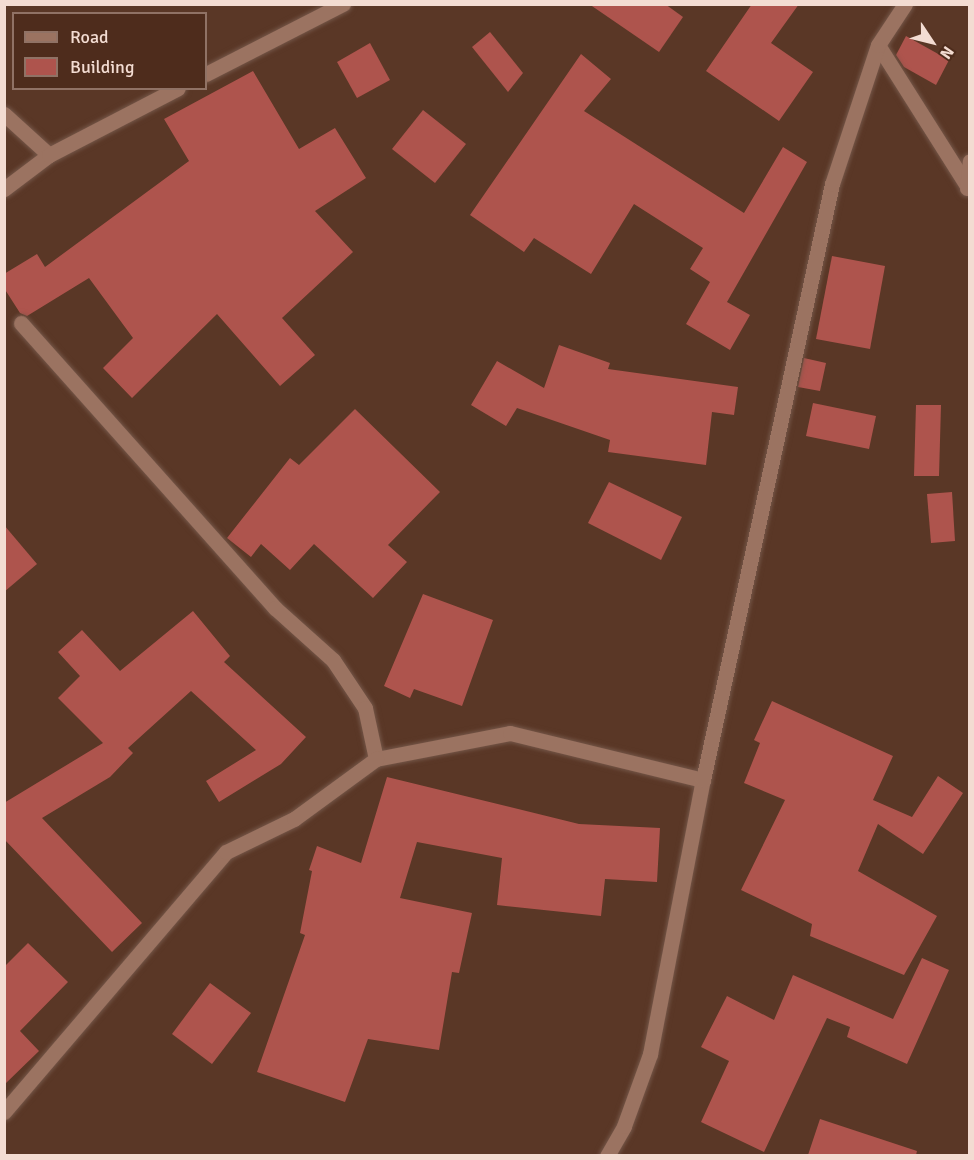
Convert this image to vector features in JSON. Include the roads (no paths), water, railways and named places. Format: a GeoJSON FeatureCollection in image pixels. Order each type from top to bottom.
{"type":"FeatureCollection","features":[{"type":"Feature","properties":{"kind":"street"},"geometry":{"type":"LineString","coordinates":[[207,73],[343,4]]}},
{"type":"Feature","properties":{"kind":"street"},"geometry":{"type":"LineString","coordinates":[[607,1155],[624,1126],[650,1054],[703,780],[832,184],[878,45],[905,4]]}},
{"type":"Feature","properties":{"kind":"street"},"geometry":{"type":"LineString","coordinates":[[878,45],[968,190]]}},
{"type":"Feature","properties":{"kind":"street"},"geometry":{"type":"LineString","coordinates":[[4,189],[49,155],[174,90]]}},
{"type":"Feature","properties":{"kind":"street"},"geometry":{"type":"LineString","coordinates":[[4,114],[49,155]]}},
{"type":"Feature","properties":{"kind":"street"},"geometry":{"type":"LineString","coordinates":[[968,190],[969,161]]}},
{"type":"Feature","properties":{"kind":"street"},"geometry":{"type":"LineString","coordinates":[[21,323],[275,608],[333,660],[365,708],[376,759]]}},
{"type":"Feature","properties":{"kind":"street"},"geometry":{"type":"LineString","coordinates":[[4,1112],[226,852],[294,819],[376,759],[510,733],[703,780]]}}]}
